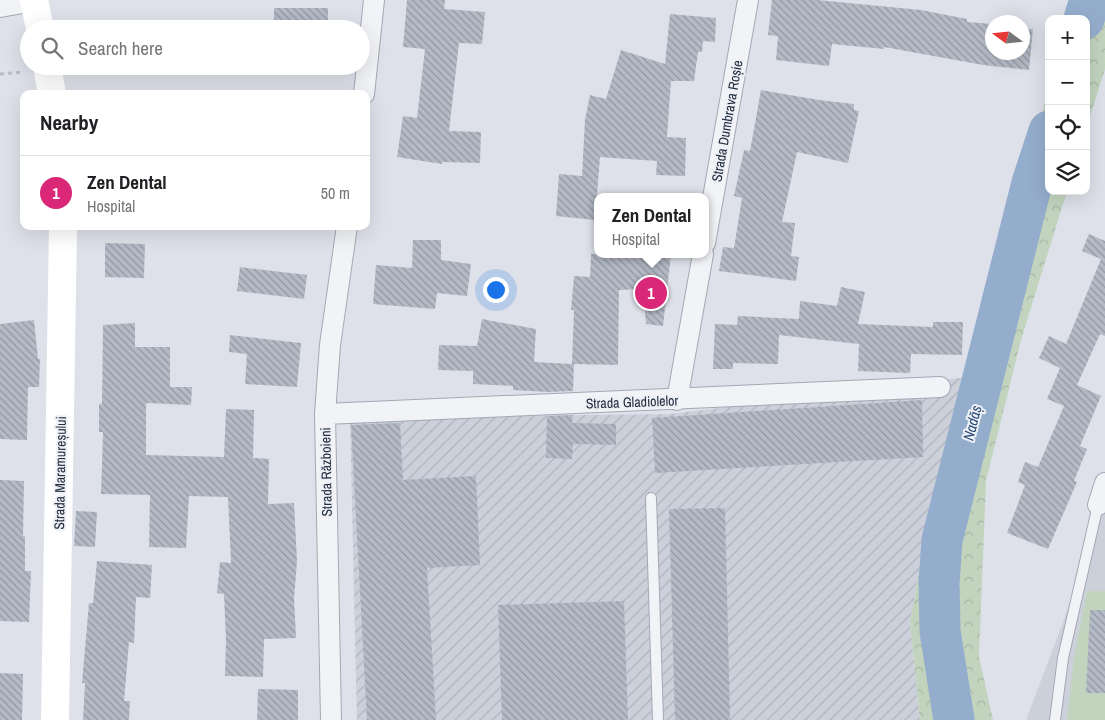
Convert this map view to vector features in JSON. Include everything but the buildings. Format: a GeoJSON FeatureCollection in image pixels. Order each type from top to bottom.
{"type":"FeatureCollection","features":[{"type":"Feature","properties":{"kind":"main road"},"geometry":{"type":"LineString","coordinates":[[34,1],[38,20]]}},
{"type":"Feature","properties":{"kind":"main road"},"geometry":{"type":"LineString","coordinates":[[49,75],[51,90]]}},
{"type":"Feature","properties":{"kind":"main road","name":"Strada Maramureșului"},"geometry":{"type":"LineString","coordinates":[[55,720],[63,230]]}},
{"type":"Feature","properties":{"kind":"street"},"geometry":{"type":"LineString","coordinates":[[370,38],[374,0]]}},
{"type":"Feature","properties":{"kind":"street","name":"Strada Dumbrava Roșie"},"geometry":{"type":"LineString","coordinates":[[709,220],[748,0]]}},
{"type":"Feature","properties":{"kind":"street"},"geometry":{"type":"LineString","coordinates":[[0,7],[34,1]]}},
{"type":"Feature","properties":{"kind":"street"},"geometry":{"type":"LineString","coordinates":[[364,90],[366,75]]}},
{"type":"Feature","properties":{"kind":"street","name":"Strada Războieni"},"geometry":{"type":"LineString","coordinates":[[331,720],[325,414],[330,345],[346,230]]}},
{"type":"Feature","properties":{"kind":"street"},"geometry":{"type":"LineString","coordinates":[[677,400],[702,258]]}},
{"type":"Feature","properties":{"kind":"street","name":"Strada Gladiolelor"},"geometry":{"type":"LineString","coordinates":[[325,414],[940,387]]}},
{"type":"Feature","properties":{"kind":"street"},"geometry":{"type":"LineString","coordinates":[[1101,506],[1105,483]]}},
{"type":"Feature","properties":{"kind":"lane"},"geometry":{"type":"LineString","coordinates":[[651,498],[658,720]]}},
{"type":"Feature","properties":{"kind":"lane"},"geometry":{"type":"LineString","coordinates":[[1055,720],[1063,658],[1101,506]]}},
{"type":"Feature","properties":{"kind":"shaded area"},"geometry":{"type":"Polygon","coordinates":[[[967,377],[919,571],[910,622],[920,720],[357,720],[350,418],[671,414],[967,377]]]}},
{"type":"Feature","properties":{"kind":"shaded area"},"geometry":{"type":"Polygon","coordinates":[[[1105,503],[1105,720],[1026,720],[1062,625],[1105,503]]]}},
{"type":"Feature","properties":{"kind":"green space"},"geometry":{"type":"Polygon","coordinates":[[[1075,0],[1105,0],[1105,69],[1090,116],[1090,15],[1071,15],[1075,0]]]}},
{"type":"Feature","properties":{"kind":"green space"},"geometry":{"type":"Polygon","coordinates":[[[1045,102],[1045,195],[1066,195],[1021,340],[986,481],[979,657],[993,720],[920,720],[910,622],[919,571],[967,377],[1045,102]]]}},
{"type":"Feature","properties":{"kind":"green space"},"geometry":{"type":"Polygon","coordinates":[[[1087,591],[1105,591],[1105,720],[1067,720],[1074,658],[1087,591]]]}},
{"type":"Feature","properties":{"kind":"waterway","name":"Nadăș"},"geometry":{"type":"LineString","coordinates":[[1085,15],[1090,0]]}},
{"type":"Feature","properties":{"kind":"waterway","name":"Nadăș"},"geometry":{"type":"LineString","coordinates":[[954,720],[940,631],[939,583],[942,540],[1032,183],[1045,143]]}},
{"type":"Feature","properties":{"kind":"place","name":"Zen Dental"},"geometry":{"type":"Point","coordinates":[651,293]}}]}
